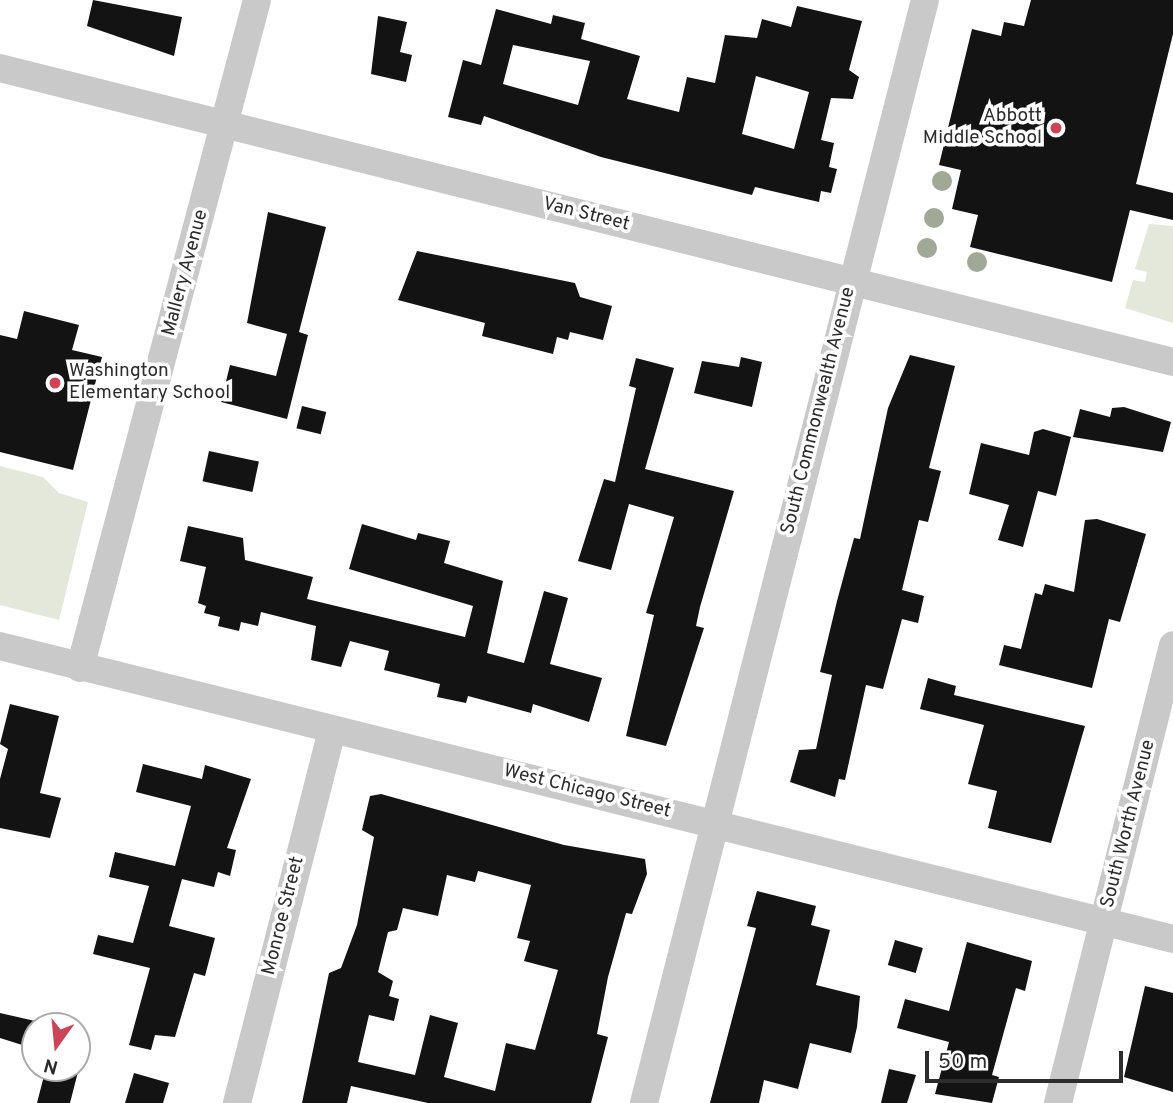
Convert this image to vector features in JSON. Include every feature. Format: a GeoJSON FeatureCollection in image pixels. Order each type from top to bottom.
{"type":"FeatureCollection","features":[{"type":"Feature","properties":{"kind":"street","name":"Mallery Avenue"},"geometry":{"type":"LineString","coordinates":[[80,668],[257,0]]}},
{"type":"Feature","properties":{"kind":"street","name":"South Commonwealth Avenue"},"geometry":{"type":"LineString","coordinates":[[644,1103],[718,824],[850,281],[925,0]]}},
{"type":"Feature","properties":{"kind":"street","name":"Van Street"},"geometry":{"type":"LineString","coordinates":[[0,68],[1173,362]]}},
{"type":"Feature","properties":{"kind":"street","name":"South Worth Avenue"},"geometry":{"type":"LineString","coordinates":[[1058,1103],[1173,645]]}},
{"type":"Feature","properties":{"kind":"street","name":"West Chicago Street"},"geometry":{"type":"LineString","coordinates":[[0,646],[1173,939]]}},
{"type":"Feature","properties":{"kind":"street","name":"Monroe Street"},"geometry":{"type":"LineString","coordinates":[[237,1103],[332,730]]}},
{"type":"Feature","properties":{"kind":"shaded area"},"geometry":{"type":"Polygon","coordinates":[[[1149,224],[1173,226],[1173,323],[1125,308],[1133,280],[1145,282],[1147,272],[1135,269],[1149,224]]]}},
{"type":"Feature","properties":{"kind":"shaded area"},"geometry":{"type":"Polygon","coordinates":[[[0,466],[43,477],[59,493],[88,502],[59,620],[0,605],[0,466]]]}},
{"type":"Feature","properties":{"kind":"building"},"geometry":{"type":"Polygon","coordinates":[[[93,0],[182,17],[174,56],[87,26],[93,0]]]}},
{"type":"Feature","properties":{"kind":"building","name":"Abbott Middle School"},"geometry":{"type":"Polygon","coordinates":[[[1031,0],[1173,0],[1173,34],[1136,184],[1173,193],[1173,220],[1130,210],[1112,282],[970,247],[978,215],[952,209],[961,170],[939,165],[972,29],[1001,36],[1004,22],[1024,26],[1031,0]]]}},
{"type":"Feature","properties":{"kind":"building"},"geometry":{"type":"Polygon","coordinates":[[[797,6],[862,21],[849,70],[859,77],[853,99],[831,98],[821,140],[834,143],[829,167],[837,169],[831,193],[821,191],[819,202],[755,187],[752,195],[601,157],[484,116],[481,125],[448,117],[463,60],[481,65],[496,9],[551,24],[553,15],[585,23],[581,39],[640,56],[627,99],[679,112],[687,77],[715,83],[725,35],[757,38],[762,19],[791,27],[797,6]],[[513,45],[503,84],[578,105],[590,61],[513,45]],[[756,76],[742,134],[794,149],[809,92],[756,76]]]}},
{"type":"Feature","properties":{"kind":"building"},"geometry":{"type":"Polygon","coordinates":[[[378,16],[407,22],[400,52],[412,55],[406,82],[371,74],[378,16]]]}},
{"type":"Feature","properties":{"kind":"building"},"geometry":{"type":"Polygon","coordinates":[[[268,212],[326,227],[299,332],[308,335],[287,419],[221,402],[230,365],[276,376],[287,334],[247,323],[268,212]]]}},
{"type":"Feature","properties":{"kind":"building"},"geometry":{"type":"Polygon","coordinates":[[[417,251],[575,283],[580,297],[612,306],[603,340],[570,332],[568,340],[557,337],[553,354],[482,336],[485,323],[398,300],[417,251]]]}},
{"type":"Feature","properties":{"kind":"building"},"geometry":{"type":"Polygon","coordinates":[[[24,311],[79,325],[72,350],[102,357],[73,470],[0,452],[0,335],[17,339],[24,311]]]}},
{"type":"Feature","properties":{"kind":"building"},"geometry":{"type":"Polygon","coordinates":[[[910,355],[955,366],[929,468],[941,471],[928,522],[919,520],[902,590],[924,596],[918,623],[902,619],[883,689],[866,685],[845,780],[839,779],[835,797],[790,782],[799,750],[816,749],[832,675],[820,672],[854,538],[860,539],[888,408],[910,355]]]}},
{"type":"Feature","properties":{"kind":"building"},"geometry":{"type":"Polygon","coordinates":[[[741,357],[762,362],[752,407],[694,393],[702,361],[739,367],[741,357]]]}},
{"type":"Feature","properties":{"kind":"building"},"geometry":{"type":"Polygon","coordinates":[[[636,358],[674,368],[645,469],[734,491],[700,607],[696,626],[704,628],[666,746],[626,736],[654,615],[646,613],[674,517],[629,504],[611,570],[578,561],[604,479],[615,482],[636,388],[629,386],[636,358]]]}},
{"type":"Feature","properties":{"kind":"building"},"geometry":{"type":"Polygon","coordinates":[[[302,406],[326,412],[321,434],[296,428],[302,406]]]}},
{"type":"Feature","properties":{"kind":"building"},"geometry":{"type":"Polygon","coordinates":[[[1124,407],[1171,422],[1163,452],[1073,437],[1080,409],[1110,417],[1112,408],[1124,407]]]}},
{"type":"Feature","properties":{"kind":"building"},"geometry":{"type":"Polygon","coordinates":[[[1043,429],[1071,437],[1056,496],[1038,491],[1023,547],[998,540],[1009,505],[969,494],[981,443],[1029,455],[1034,432],[1043,429]]]}},
{"type":"Feature","properties":{"kind":"building"},"geometry":{"type":"Polygon","coordinates":[[[209,451],[259,462],[252,492],[203,481],[209,451]]]}},
{"type":"Feature","properties":{"kind":"building"},"geometry":{"type":"Polygon","coordinates":[[[1097,519],[1146,534],[1120,622],[1109,619],[1092,688],[999,665],[1004,645],[1021,649],[1035,593],[1042,595],[1045,584],[1074,592],[1085,520],[1097,519]]]}},
{"type":"Feature","properties":{"kind":"building"},"geometry":{"type":"Polygon","coordinates":[[[362,524],[416,540],[418,533],[450,541],[444,563],[503,581],[487,653],[524,663],[544,591],[568,598],[550,664],[602,678],[589,722],[533,704],[531,713],[468,696],[466,703],[437,697],[440,684],[384,670],[389,651],[350,641],[341,667],[311,660],[316,626],[261,612],[258,626],[241,622],[239,631],[218,626],[220,617],[204,613],[206,606],[198,603],[206,567],[180,561],[188,526],[243,538],[245,560],[313,577],[307,599],[465,637],[473,606],[349,569],[362,524]]]}},
{"type":"Feature","properties":{"kind":"building"},"geometry":{"type":"Polygon","coordinates":[[[928,678],[956,686],[954,695],[1085,726],[1051,843],[988,828],[997,791],[968,784],[984,725],[920,709],[928,678]]]}},
{"type":"Feature","properties":{"kind":"building"},"geometry":{"type":"Polygon","coordinates":[[[10,704],[59,716],[40,793],[61,798],[50,838],[0,828],[0,779],[8,749],[0,744],[10,704]]]}},
{"type":"Feature","properties":{"kind":"building"},"geometry":{"type":"Polygon","coordinates":[[[143,764],[202,779],[205,765],[251,779],[227,848],[236,850],[230,876],[218,872],[214,887],[182,879],[169,926],[215,938],[205,976],[194,973],[175,1037],[155,1035],[151,1050],[129,1045],[150,968],[93,954],[98,935],[133,943],[149,886],[109,877],[115,852],[175,866],[191,806],[136,792],[143,764]]]}},
{"type":"Feature","properties":{"kind":"building"},"geometry":{"type":"Polygon","coordinates":[[[381,794],[564,845],[645,859],[647,874],[632,914],[626,913],[608,977],[597,1034],[608,1037],[591,1103],[428,1103],[351,1086],[347,1103],[302,1103],[329,973],[341,968],[357,925],[374,837],[362,830],[370,796],[381,794]],[[478,871],[475,882],[447,875],[438,916],[403,908],[397,930],[388,932],[378,972],[393,981],[389,996],[399,999],[394,1021],[369,1015],[358,1062],[415,1075],[430,1015],[458,1023],[444,1077],[495,1091],[506,1043],[535,1050],[558,970],[524,961],[530,941],[517,938],[531,885],[478,871]]]}},
{"type":"Feature","properties":{"kind":"building"},"geometry":{"type":"Polygon","coordinates":[[[757,891],[816,906],[811,925],[830,930],[816,985],[860,996],[857,1027],[851,1053],[810,1043],[798,1089],[764,1080],[759,1103],[710,1103],[756,928],[747,926],[757,891]]]}},
{"type":"Feature","properties":{"kind":"building"},"geometry":{"type":"Polygon","coordinates":[[[895,940],[923,948],[916,973],[888,965],[895,940]]]}},
{"type":"Feature","properties":{"kind":"building"},"geometry":{"type":"Polygon","coordinates":[[[967,942],[1032,961],[1025,991],[1016,988],[992,1075],[999,1077],[992,1103],[935,1094],[949,1042],[897,1028],[905,999],[949,1011],[967,942]]]}},
{"type":"Feature","properties":{"kind":"building"},"geometry":{"type":"Polygon","coordinates":[[[1145,986],[1173,993],[1173,1092],[1124,1077],[1145,986]]]}},
{"type":"Feature","properties":{"kind":"building"},"geometry":{"type":"Polygon","coordinates":[[[0,1013],[21,1018],[21,1045],[0,1038],[0,1013]]]}},
{"type":"Feature","properties":{"kind":"building"},"geometry":{"type":"Polygon","coordinates":[[[889,1069],[916,1075],[907,1103],[881,1103],[889,1069]]]}},
{"type":"Feature","properties":{"kind":"building"},"geometry":{"type":"Polygon","coordinates":[[[134,1073],[169,1083],[163,1103],[125,1103],[134,1073]]]}},
{"type":"Feature","properties":{"kind":"building"},"geometry":{"type":"Polygon","coordinates":[[[42,1082],[75,1082],[70,1103],[37,1103],[42,1082]]]}},
{"type":"Feature","properties":{"kind":"place","name":"Abbott Middle School"},"geometry":{"type":"Point","coordinates":[1056,128]}},
{"type":"Feature","properties":{"kind":"place","name":"Washington Elementary School"},"geometry":{"type":"Point","coordinates":[55,383]}}]}
